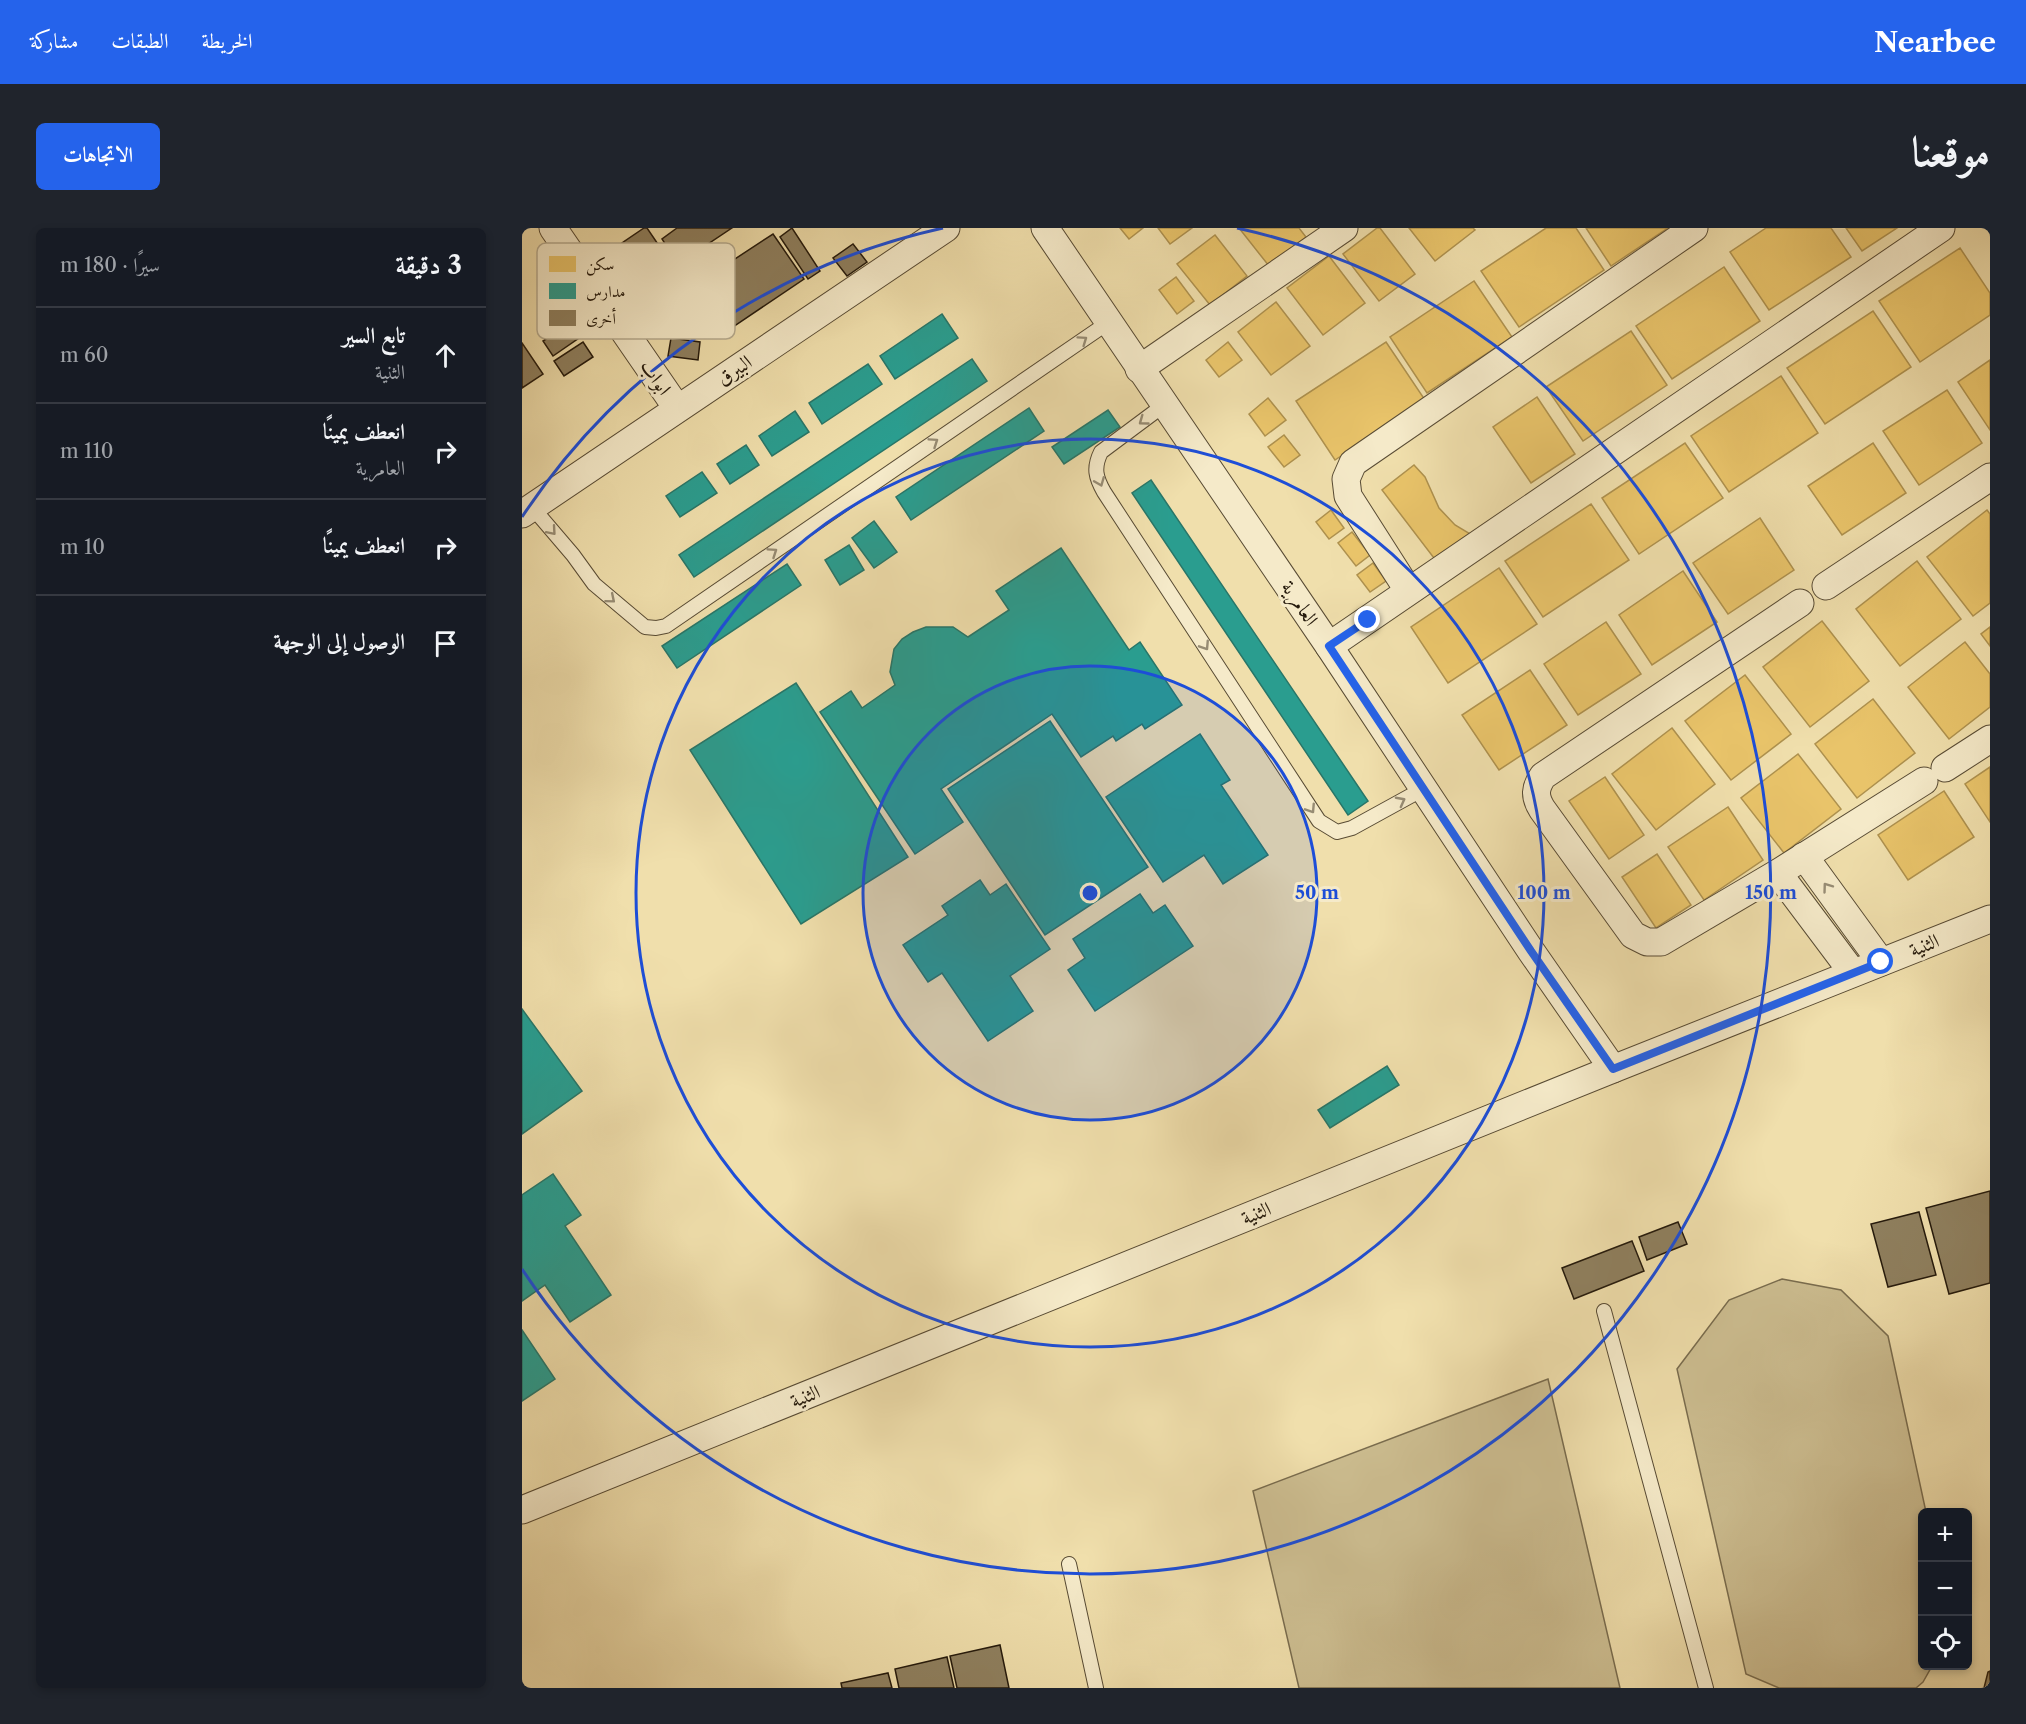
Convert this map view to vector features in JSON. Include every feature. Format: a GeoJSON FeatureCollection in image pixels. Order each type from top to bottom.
{"type":"FeatureCollection","features":[{"type":"Feature","properties":{"kind":"street","name":"ابواب"},"geometry":{"type":"LineString","coordinates":[[553,228],[563,243]]}},
{"type":"Feature","properties":{"kind":"street","name":"البيرق"},"geometry":{"type":"LineString","coordinates":[[527,510],[946,228]]}},
{"type":"Feature","properties":{"kind":"street","name":"العامرية"},"geometry":{"type":"LineString","coordinates":[[1045,228],[1329,646],[1531,951],[1613,1069]]}},
{"type":"Feature","properties":{"kind":"street"},"geometry":{"type":"LineString","coordinates":[[1139,369],[1344,228]]}},
{"type":"Feature","properties":{"kind":"street"},"geometry":{"type":"LineString","coordinates":[[1408,590],[1348,496],[1346,479],[1353,463],[1694,228]]}},
{"type":"Feature","properties":{"kind":"street"},"geometry":{"type":"LineString","coordinates":[[1329,646],[1941,228]]}},
{"type":"Feature","properties":{"kind":"street","name":"ابواب"},"geometry":{"type":"LineString","coordinates":[[629,339],[677,408]]}},
{"type":"Feature","properties":{"kind":"street"},"geometry":{"type":"LineString","coordinates":[[1826,586],[1990,477]]}},
{"type":"Feature","properties":{"kind":"street"},"geometry":{"type":"LineString","coordinates":[[1800,603],[1543,776],[1536,786],[1536,798],[1542,809],[1633,935],[1647,942],[1661,942],[1675,935],[1990,739]]}},
{"type":"Feature","properties":{"kind":"street"},"geometry":{"type":"LineString","coordinates":[[1804,856],[1881,962]]}},
{"type":"Feature","properties":{"kind":"street"},"geometry":{"type":"LineString","coordinates":[[1778,873],[1853,973]]}},
{"type":"Feature","properties":{"kind":"street","name":"الثنية"},"geometry":{"type":"LineString","coordinates":[[522,1510],[1990,919]]}},
{"type":"Feature","properties":{"kind":"lane"},"geometry":{"type":"LineString","coordinates":[[527,510],[573,555],[594,584],[645,627],[666,626],[1109,322]]}},
{"type":"Feature","properties":{"kind":"lane"},"geometry":{"type":"LineString","coordinates":[[1164,405],[1101,452],[1095,463],[1096,477],[1110,502],[1319,821],[1337,832],[1352,828],[1424,789]]}},
{"type":"Feature","properties":{"kind":"lane"},"geometry":{"type":"LineString","coordinates":[[1604,1311],[1706,1688]]}},
{"type":"Feature","properties":{"kind":"lane"},"geometry":{"type":"LineString","coordinates":[[1069,1564],[1096,1688]]}},
{"type":"Feature","properties":{"kind":"shaded area"},"geometry":{"type":"Polygon","coordinates":[[[1782,1279],[1841,1290],[1888,1336],[1925,1508],[1918,1508],[1918,1670],[1930,1670],[1923,1682],[1916,1688],[1779,1688],[1746,1674],[1677,1369],[1729,1300],[1782,1279]]]}},
{"type":"Feature","properties":{"kind":"shaded area"},"geometry":{"type":"Polygon","coordinates":[[[1548,1379],[1620,1688],[1299,1688],[1253,1491],[1548,1379]]]}},
{"type":"Feature","properties":{"kind":"building: سكن"},"geometry":{"type":"Polygon","coordinates":[[[1120,228],[1143,228],[1129,239],[1120,228]]]}},
{"type":"Feature","properties":{"kind":"building: سكن"},"geometry":{"type":"Polygon","coordinates":[[[1158,228],[1192,228],[1170,244],[1158,228]]]}},
{"type":"Feature","properties":{"kind":"building: سكن"},"geometry":{"type":"Polygon","coordinates":[[[1239,228],[1299,228],[1306,237],[1269,266],[1239,228]]]}},
{"type":"Feature","properties":{"kind":"building: سكن"},"geometry":{"type":"Polygon","coordinates":[[[1380,228],[1415,274],[1379,301],[1343,254],[1380,228]]]}},
{"type":"Feature","properties":{"kind":"building: سكن"},"geometry":{"type":"Polygon","coordinates":[[[1409,228],[1473,228],[1475,230],[1435,261],[1409,228]]]}},
{"type":"Feature","properties":{"kind":"building: سكن"},"geometry":{"type":"Polygon","coordinates":[[[1546,228],[1576,228],[1604,270],[1519,327],[1481,271],[1546,228]]]}},
{"type":"Feature","properties":{"kind":"building: سكن"},"geometry":{"type":"Polygon","coordinates":[[[1586,228],[1668,228],[1611,266],[1586,228]]]}},
{"type":"Feature","properties":{"kind":"building: سكن"},"geometry":{"type":"Polygon","coordinates":[[[1766,228],[1831,228],[1851,257],[1769,310],[1730,252],[1766,228]]]}},
{"type":"Feature","properties":{"kind":"building: سكن"},"geometry":{"type":"Polygon","coordinates":[[[1846,228],[1897,228],[1862,251],[1846,228]]]}},
{"type":"Feature","properties":{"kind":"building: سكن"},"geometry":{"type":"Polygon","coordinates":[[[1215,235],[1247,276],[1210,305],[1177,264],[1215,235]]]}},
{"type":"Feature","properties":{"kind":"building: سكن"},"geometry":{"type":"Polygon","coordinates":[[[1960,248],[1990,293],[1990,315],[1920,362],[1879,301],[1960,248]]]}},
{"type":"Feature","properties":{"kind":"building: سكن"},"geometry":{"type":"Polygon","coordinates":[[[1329,256],[1365,303],[1323,335],[1287,288],[1329,256]]]}},
{"type":"Feature","properties":{"kind":"building: سكن"},"geometry":{"type":"Polygon","coordinates":[[[1724,267],[1760,321],[1672,379],[1636,326],[1724,267]]]}},
{"type":"Feature","properties":{"kind":"building: سكن"},"geometry":{"type":"Polygon","coordinates":[[[1176,277],[1194,301],[1177,314],[1159,290],[1176,277]]]}},
{"type":"Feature","properties":{"kind":"building: سكن"},"geometry":{"type":"Polygon","coordinates":[[[1474,281],[1512,337],[1427,393],[1390,337],[1474,281]]]}},
{"type":"Feature","properties":{"kind":"building: سكن"},"geometry":{"type":"Polygon","coordinates":[[[1276,302],[1310,346],[1271,375],[1238,332],[1276,302]]]}},
{"type":"Feature","properties":{"kind":"building: سكن"},"geometry":{"type":"Polygon","coordinates":[[[1873,311],[1911,367],[1825,424],[1787,368],[1873,311]]]}},
{"type":"Feature","properties":{"kind":"building: سكن"},"geometry":{"type":"Polygon","coordinates":[[[1631,331],[1667,385],[1583,441],[1546,387],[1631,331]]]}},
{"type":"Feature","properties":{"kind":"building: سكن"},"geometry":{"type":"Polygon","coordinates":[[[1228,342],[1242,360],[1219,377],[1206,360],[1228,342]]]}},
{"type":"Feature","properties":{"kind":"building: سكن"},"geometry":{"type":"Polygon","coordinates":[[[1386,342],[1425,400],[1335,460],[1296,401],[1386,342]]]}},
{"type":"Feature","properties":{"kind":"building: سكن"},"geometry":{"type":"Polygon","coordinates":[[[1990,360],[1990,430],[1958,382],[1990,360]]]}},
{"type":"Feature","properties":{"kind":"building: سكن"},"geometry":{"type":"Polygon","coordinates":[[[1781,376],[1818,433],[1729,492],[1691,436],[1781,376]]]}},
{"type":"Feature","properties":{"kind":"building: سكن"},"geometry":{"type":"Polygon","coordinates":[[[1947,390],[1982,443],[1919,485],[1883,431],[1947,390]]]}},
{"type":"Feature","properties":{"kind":"building: سكن"},"geometry":{"type":"Polygon","coordinates":[[[1537,397],[1575,454],[1531,483],[1493,427],[1537,397]]]}},
{"type":"Feature","properties":{"kind":"building: سكن"},"geometry":{"type":"Polygon","coordinates":[[[1268,398],[1286,420],[1265,436],[1249,414],[1268,398]]]}},
{"type":"Feature","properties":{"kind":"building: سكن"},"geometry":{"type":"Polygon","coordinates":[[[1284,435],[1300,455],[1284,467],[1268,447],[1284,435]]]}},
{"type":"Feature","properties":{"kind":"building: سكن"},"geometry":{"type":"Polygon","coordinates":[[[1685,443],[1723,498],[1639,554],[1602,498],[1685,443]]]}},
{"type":"Feature","properties":{"kind":"building: سكن"},"geometry":{"type":"Polygon","coordinates":[[[1873,443],[1906,493],[1842,535],[1808,486],[1873,443]]]}},
{"type":"Feature","properties":{"kind":"building: سكن"},"geometry":{"type":"Polygon","coordinates":[[[1414,465],[1425,477],[1439,508],[1455,525],[1472,535],[1437,562],[1382,490],[1414,465]]]}},
{"type":"Feature","properties":{"kind":"building: سكن"},"geometry":{"type":"Polygon","coordinates":[[[1591,504],[1629,560],[1543,617],[1505,561],[1591,504]]]}},
{"type":"Feature","properties":{"kind":"building: سكن"},"geometry":{"type":"Polygon","coordinates":[[[1331,510],[1344,528],[1329,539],[1316,522],[1331,510]]]}},
{"type":"Feature","properties":{"kind":"building: سكن"},"geometry":{"type":"Polygon","coordinates":[[[1987,510],[1990,514],[1990,603],[1973,616],[1927,557],[1987,510]]]}},
{"type":"Feature","properties":{"kind":"building: سكن"},"geometry":{"type":"Polygon","coordinates":[[[1760,518],[1794,570],[1728,614],[1693,563],[1760,518]]]}},
{"type":"Feature","properties":{"kind":"building: سكن"},"geometry":{"type":"Polygon","coordinates":[[[1352,532],[1370,555],[1356,566],[1338,543],[1352,532]]]}},
{"type":"Feature","properties":{"kind":"building: سكن"},"geometry":{"type":"Polygon","coordinates":[[[1917,561],[1961,619],[1900,666],[1856,609],[1917,561]]]}},
{"type":"Feature","properties":{"kind":"building: سكن"},"geometry":{"type":"Polygon","coordinates":[[[1373,563],[1386,581],[1370,592],[1357,575],[1373,563]]]}},
{"type":"Feature","properties":{"kind":"building: سكن"},"geometry":{"type":"Polygon","coordinates":[[[1499,568],[1537,624],[1448,683],[1411,627],[1499,568]]]}},
{"type":"Feature","properties":{"kind":"building: سكن"},"geometry":{"type":"Polygon","coordinates":[[[1683,571],[1717,622],[1652,665],[1619,615],[1683,571]]]}},
{"type":"Feature","properties":{"kind":"building: سكن"},"geometry":{"type":"Polygon","coordinates":[[[1822,621],[1869,681],[1810,727],[1763,667],[1822,621]]]}},
{"type":"Feature","properties":{"kind":"building: سكن"},"geometry":{"type":"Polygon","coordinates":[[[1606,622],[1641,674],[1578,715],[1544,664],[1606,622]]]}},
{"type":"Feature","properties":{"kind":"building: سكن"},"geometry":{"type":"Polygon","coordinates":[[[1990,627],[1990,646],[1981,634],[1990,627]]]}},
{"type":"Feature","properties":{"kind":"building: سكن"},"geometry":{"type":"Polygon","coordinates":[[[1965,642],[1990,674],[1990,707],[1949,739],[1908,687],[1965,642]]]}},
{"type":"Feature","properties":{"kind":"building: سكن"},"geometry":{"type":"Polygon","coordinates":[[[1530,670],[1567,725],[1499,770],[1462,715],[1530,670]]]}},
{"type":"Feature","properties":{"kind":"building: سكن"},"geometry":{"type":"Polygon","coordinates":[[[1745,675],[1791,734],[1731,780],[1685,721],[1745,675]]]}},
{"type":"Feature","properties":{"kind":"building: سكن"},"geometry":{"type":"Polygon","coordinates":[[[1873,699],[1915,753],[1857,798],[1815,744],[1873,699]]]}},
{"type":"Feature","properties":{"kind":"building: سكن"},"geometry":{"type":"Polygon","coordinates":[[[1672,728],[1715,784],[1656,830],[1612,774],[1672,728]]]}},
{"type":"Feature","properties":{"kind":"building: سكن"},"geometry":{"type":"Polygon","coordinates":[[[1798,754],[1841,809],[1784,853],[1741,798],[1798,754]]]}},
{"type":"Feature","properties":{"kind":"building: سكن"},"geometry":{"type":"Polygon","coordinates":[[[1990,767],[1990,822],[1965,784],[1990,767]]]}},
{"type":"Feature","properties":{"kind":"building: سكن"},"geometry":{"type":"Polygon","coordinates":[[[1605,777],[1644,835],[1609,859],[1569,801],[1605,777]]]}},
{"type":"Feature","properties":{"kind":"building: سكن"},"geometry":{"type":"Polygon","coordinates":[[[1944,791],[1974,837],[1908,880],[1878,835],[1944,791]]]}},
{"type":"Feature","properties":{"kind":"building: سكن"},"geometry":{"type":"Polygon","coordinates":[[[1728,807],[1763,860],[1704,900],[1668,847],[1728,807]]]}},
{"type":"Feature","properties":{"kind":"building: سكن"},"geometry":{"type":"Polygon","coordinates":[[[1657,854],[1691,905],[1656,928],[1622,877],[1657,854]]]}},
{"type":"Feature","properties":{"kind":"building: مدارس"},"geometry":{"type":"Polygon","coordinates":[[[942,314],[958,338],[895,379],[880,356],[942,314]]]}},
{"type":"Feature","properties":{"kind":"building: مدارس"},"geometry":{"type":"Polygon","coordinates":[[[972,359],[987,381],[694,577],[679,555],[972,359]]]}},
{"type":"Feature","properties":{"kind":"building: مدارس"},"geometry":{"type":"Polygon","coordinates":[[[868,364],[882,384],[822,424],[809,403],[868,364]]]}},
{"type":"Feature","properties":{"kind":"building: مدارس"},"geometry":{"type":"Polygon","coordinates":[[[1029,408],[1044,431],[911,520],[896,497],[1029,408]]]}},
{"type":"Feature","properties":{"kind":"building: مدارس"},"geometry":{"type":"Polygon","coordinates":[[[1108,410],[1120,427],[1064,464],[1052,447],[1108,410]]]}},
{"type":"Feature","properties":{"kind":"building: مدارس"},"geometry":{"type":"Polygon","coordinates":[[[795,411],[809,432],[772,456],[759,436],[795,411]]]}},
{"type":"Feature","properties":{"kind":"building: مدارس"},"geometry":{"type":"Polygon","coordinates":[[[746,445],[759,465],[730,484],[717,464],[746,445]]]}},
{"type":"Feature","properties":{"kind":"building: مدارس"},"geometry":{"type":"Polygon","coordinates":[[[702,472],[717,493],[680,517],[666,496],[702,472]]]}},
{"type":"Feature","properties":{"kind":"building: مدارس"},"geometry":{"type":"Polygon","coordinates":[[[1151,480],[1368,801],[1348,815],[1132,493],[1151,480]]]}},
{"type":"Feature","properties":{"kind":"building: مدارس"},"geometry":{"type":"Polygon","coordinates":[[[874,521],[897,552],[874,568],[852,538],[874,521]]]}},
{"type":"Feature","properties":{"kind":"building: مدارس"},"geometry":{"type":"Polygon","coordinates":[[[849,545],[864,570],[840,585],[825,560],[849,545]]]}},
{"type":"Feature","properties":{"kind":"building: مدارس"},"geometry":{"type":"Polygon","coordinates":[[[1061,548],[1129,650],[1140,642],[1182,705],[1145,729],[1142,724],[1116,741],[1113,736],[1081,757],[1052,714],[941,789],[963,822],[915,854],[820,712],[851,691],[862,708],[895,685],[890,672],[894,649],[902,639],[913,632],[926,627],[953,627],[968,637],[1009,610],[996,591],[1061,548]]]}},
{"type":"Feature","properties":{"kind":"building: مدارس"},"geometry":{"type":"Polygon","coordinates":[[[787,564],[801,585],[677,668],[662,646],[787,564]]]}},
{"type":"Feature","properties":{"kind":"building: مدارس"},"geometry":{"type":"Polygon","coordinates":[[[796,683],[908,857],[801,924],[690,750],[796,683]]]}},
{"type":"Feature","properties":{"kind":"building: مدارس"},"geometry":{"type":"Polygon","coordinates":[[[1050,721],[1148,867],[1045,935],[948,789],[1050,721]]]}},
{"type":"Feature","properties":{"kind":"building: مدارس"},"geometry":{"type":"Polygon","coordinates":[[[1200,734],[1230,780],[1221,785],[1268,855],[1223,884],[1204,855],[1163,882],[1106,797],[1200,734]]]}},
{"type":"Feature","properties":{"kind":"building: مدارس"},"geometry":{"type":"Polygon","coordinates":[[[980,880],[990,895],[1006,884],[1050,949],[1010,976],[1033,1011],[988,1041],[942,973],[928,982],[903,945],[948,915],[942,906],[980,880]]]}},
{"type":"Feature","properties":{"kind":"building: مدارس"},"geometry":{"type":"Polygon","coordinates":[[[1140,894],[1153,913],[1165,905],[1193,946],[1095,1011],[1068,970],[1085,958],[1073,939],[1140,894]]]}},
{"type":"Feature","properties":{"kind":"building: مدارس"},"geometry":{"type":"Polygon","coordinates":[[[522,1009],[582,1091],[522,1134],[522,1009]]]}},
{"type":"Feature","properties":{"kind":"building: مدارس"},"geometry":{"type":"Polygon","coordinates":[[[1387,1066],[1399,1085],[1330,1128],[1318,1110],[1387,1066]]]}},
{"type":"Feature","properties":{"kind":"building: مدارس"},"geometry":{"type":"Polygon","coordinates":[[[553,1174],[581,1215],[565,1226],[611,1295],[570,1322],[545,1285],[522,1301],[522,1195],[553,1174]]]}},
{"type":"Feature","properties":{"kind":"building: مدارس"},"geometry":{"type":"Polygon","coordinates":[[[522,1330],[555,1379],[522,1401],[522,1330]]]}},
{"type":"Feature","properties":{"kind":"building: أخرى"},"geometry":{"type":"Polygon","coordinates":[[[647,228],[657,243],[622,243],[647,228]]]}},
{"type":"Feature","properties":{"kind":"building: أخرى"},"geometry":{"type":"Polygon","coordinates":[[[677,228],[732,228],[710,243],[665,243],[662,239],[677,228]]]}},
{"type":"Feature","properties":{"kind":"building: أخرى"},"geometry":{"type":"Polygon","coordinates":[[[792,228],[820,271],[808,279],[780,237],[792,228]]]}},
{"type":"Feature","properties":{"kind":"building: أخرى"},"geometry":{"type":"Polygon","coordinates":[[[773,234],[804,279],[735,326],[735,259],[773,234]]]}},
{"type":"Feature","properties":{"kind":"building: أخرى"},"geometry":{"type":"Polygon","coordinates":[[[853,244],[867,262],[847,276],[833,258],[853,244]]]}},
{"type":"Feature","properties":{"kind":"building: أخرى"},"geometry":{"type":"Polygon","coordinates":[[[546,339],[578,339],[553,356],[543,341],[546,339]]]}},
{"type":"Feature","properties":{"kind":"building: أخرى"},"geometry":{"type":"Polygon","coordinates":[[[671,339],[700,342],[698,360],[668,356],[671,339]]]}},
{"type":"Feature","properties":{"kind":"building: أخرى"},"geometry":{"type":"Polygon","coordinates":[[[583,342],[593,357],[564,376],[554,361],[583,342]]]}},
{"type":"Feature","properties":{"kind":"building: أخرى"},"geometry":{"type":"Polygon","coordinates":[[[522,343],[543,374],[522,388],[522,343]]]}},
{"type":"Feature","properties":{"kind":"building: أخرى"},"geometry":{"type":"Polygon","coordinates":[[[1990,1191],[1990,1283],[1949,1294],[1926,1208],[1990,1191]]]}},
{"type":"Feature","properties":{"kind":"building: أخرى"},"geometry":{"type":"Polygon","coordinates":[[[1919,1212],[1936,1275],[1888,1287],[1871,1224],[1919,1212]]]}},
{"type":"Feature","properties":{"kind":"building: أخرى"},"geometry":{"type":"Polygon","coordinates":[[[1678,1222],[1687,1244],[1647,1260],[1639,1237],[1678,1222]]]}},
{"type":"Feature","properties":{"kind":"building: أخرى"},"geometry":{"type":"Polygon","coordinates":[[[1632,1241],[1644,1271],[1574,1299],[1562,1268],[1632,1241]]]}},
{"type":"Feature","properties":{"kind":"building: أخرى"},"geometry":{"type":"Polygon","coordinates":[[[1000,1645],[1009,1688],[957,1688],[950,1656],[1000,1645]]]}},
{"type":"Feature","properties":{"kind":"building: أخرى"},"geometry":{"type":"Polygon","coordinates":[[[947,1657],[954,1688],[899,1688],[895,1669],[947,1657]]]}},
{"type":"Feature","properties":{"kind":"building: أخرى"},"geometry":{"type":"Polygon","coordinates":[[[1990,1671],[1990,1688],[1984,1688],[1988,1672],[1990,1671]]]}},
{"type":"Feature","properties":{"kind":"building: أخرى"},"geometry":{"type":"Polygon","coordinates":[[[888,1673],[892,1688],[842,1688],[841,1683],[888,1673]]]}},
{"type":"Feature","properties":{"kind":"route"},"geometry":{"type":"LineString","coordinates":[[1368,620],[1329,646],[1531,951],[1613,1069],[1881,962]]}}]}
